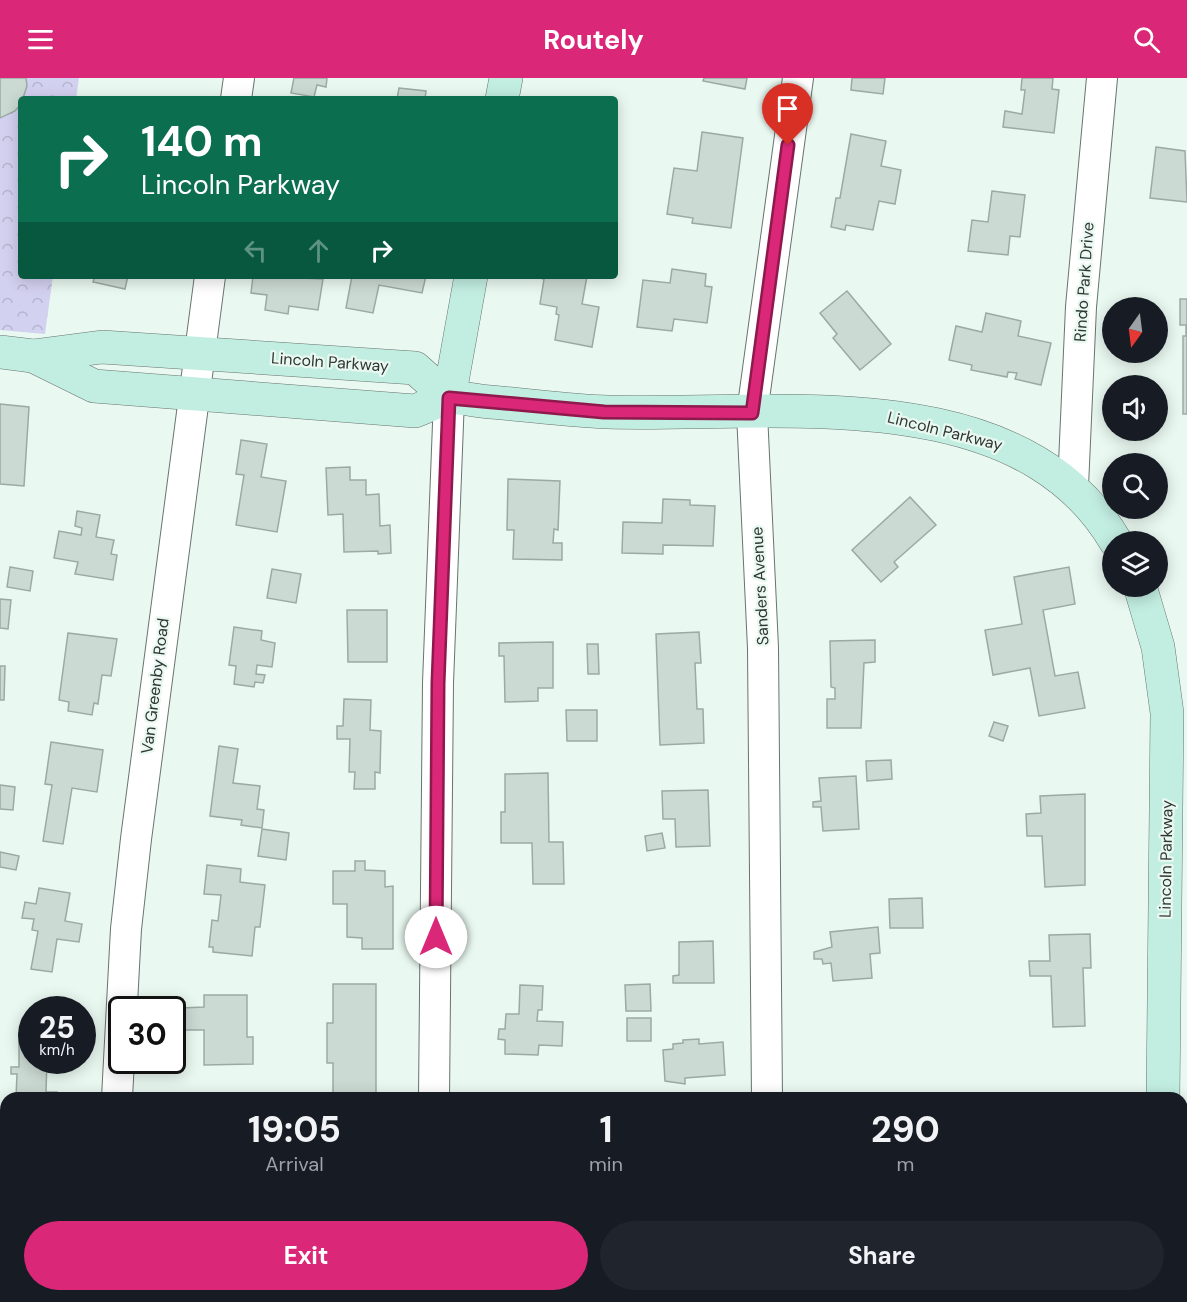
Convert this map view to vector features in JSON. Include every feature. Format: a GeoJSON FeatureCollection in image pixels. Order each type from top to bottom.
{"type":"FeatureCollection","features":[{"type":"Feature","properties":{"kind":"street"},"geometry":{"type":"LineString","coordinates":[[236,96],[239,78]]}},
{"type":"Feature","properties":{"kind":"street"},"geometry":{"type":"LineString","coordinates":[[503,96],[506,78]]}},
{"type":"Feature","properties":{"kind":"street","name":"Sanders Avenue"},"geometry":{"type":"LineString","coordinates":[[767,1092],[763,648],[752,413],[798,78]]}},
{"type":"Feature","properties":{"kind":"street","name":"Rindo Park Drive"},"geometry":{"type":"LineString","coordinates":[[1073,486],[1081,307],[1101,78]]}},
{"type":"Feature","properties":{"kind":"street","name":"Van Greenby Road"},"geometry":{"type":"LineString","coordinates":[[117,1092],[127,918],[210,279]]}},
{"type":"Feature","properties":{"kind":"street"},"geometry":{"type":"LineString","coordinates":[[434,1092],[438,683],[449,398],[470,279]]}},
{"type":"Feature","properties":{"kind":"street","name":"Lincoln Parkway"},"geometry":{"type":"LineString","coordinates":[[33,356],[102,347],[415,368],[449,398]]}},
{"type":"Feature","properties":{"kind":"street"},"geometry":{"type":"LineString","coordinates":[[0,352],[33,356]]}},
{"type":"Feature","properties":{"kind":"street","name":"Lincoln Parkway"},"geometry":{"type":"LineString","coordinates":[[33,356],[94,386],[415,411],[449,398],[604,412],[861,412],[944,427],[1007,446],[1046,467],[1073,486],[1090,503],[1109,531]]}},
{"type":"Feature","properties":{"kind":"street","name":"Lincoln Parkway"},"geometry":{"type":"LineString","coordinates":[[1143,597],[1158,647],[1167,713],[1163,1092]]}},
{"type":"Feature","properties":{"kind":"green space"},"geometry":{"type":"Polygon","coordinates":[[[0,78],[79,78],[76,96],[18,96],[18,279],[53,279],[45,334],[0,330],[0,78]]]}},
{"type":"Feature","properties":{"kind":"building"},"geometry":{"type":"Polygon","coordinates":[[[0,78],[26,78],[27,86],[24,96],[18,96],[18,108],[0,118],[0,78]]]}},
{"type":"Feature","properties":{"kind":"building"},"geometry":{"type":"Polygon","coordinates":[[[294,78],[327,78],[326,87],[317,85],[314,96],[291,93],[294,78]]]}},
{"type":"Feature","properties":{"kind":"building"},"geometry":{"type":"Polygon","coordinates":[[[704,78],[747,78],[745,89],[703,81],[704,78]]]}},
{"type":"Feature","properties":{"kind":"building"},"geometry":{"type":"Polygon","coordinates":[[[852,78],[885,78],[883,94],[851,90],[852,78]]]}},
{"type":"Feature","properties":{"kind":"building"},"geometry":{"type":"Polygon","coordinates":[[[1022,78],[1053,78],[1052,89],[1059,90],[1054,133],[1003,127],[1005,111],[1022,114],[1025,90],[1021,90],[1022,78]]]}},
{"type":"Feature","properties":{"kind":"building"},"geometry":{"type":"Polygon","coordinates":[[[399,88],[426,91],[425,96],[398,96],[399,88]]]}},
{"type":"Feature","properties":{"kind":"building"},"geometry":{"type":"Polygon","coordinates":[[[702,132],[743,138],[731,228],[692,223],[693,218],[667,214],[674,168],[697,171],[702,132]]]}},
{"type":"Feature","properties":{"kind":"building"},"geometry":{"type":"Polygon","coordinates":[[[851,134],[886,141],[881,166],[901,170],[895,204],[879,201],[873,230],[846,225],[845,230],[831,227],[836,198],[840,198],[851,134]]]}},
{"type":"Feature","properties":{"kind":"building"},"geometry":{"type":"Polygon","coordinates":[[[1156,147],[1185,151],[1187,202],[1150,198],[1156,147]]]}},
{"type":"Feature","properties":{"kind":"building"},"geometry":{"type":"Polygon","coordinates":[[[992,191],[1025,195],[1020,237],[1010,236],[1008,255],[968,251],[972,220],[988,222],[992,191]]]}},
{"type":"Feature","properties":{"kind":"building"},"geometry":{"type":"Polygon","coordinates":[[[672,269],[706,274],[705,286],[712,287],[707,323],[674,319],[672,331],[637,327],[643,280],[670,283],[672,269]]]}},
{"type":"Feature","properties":{"kind":"building"},"geometry":{"type":"Polygon","coordinates":[[[94,279],[127,279],[125,289],[93,282],[94,279]]]}},
{"type":"Feature","properties":{"kind":"building"},"geometry":{"type":"Polygon","coordinates":[[[253,279],[323,279],[318,310],[289,306],[288,314],[265,310],[267,295],[251,293],[253,279]]]}},
{"type":"Feature","properties":{"kind":"building"},"geometry":{"type":"Polygon","coordinates":[[[351,279],[425,279],[422,293],[379,285],[373,313],[346,308],[351,279]]]}},
{"type":"Feature","properties":{"kind":"building"},"geometry":{"type":"Polygon","coordinates":[[[544,279],[586,279],[582,304],[599,307],[592,347],[555,340],[559,315],[556,314],[557,307],[540,304],[544,279]]]}},
{"type":"Feature","properties":{"kind":"building"},"geometry":{"type":"Polygon","coordinates":[[[847,291],[891,344],[860,370],[833,338],[837,334],[820,313],[847,291]]]}},
{"type":"Feature","properties":{"kind":"building"},"geometry":{"type":"Polygon","coordinates":[[[1180,299],[1187,299],[1187,414],[1183,414],[1183,336],[1186,336],[1186,325],[1180,325],[1180,299]]]}},
{"type":"Feature","properties":{"kind":"building"},"geometry":{"type":"Polygon","coordinates":[[[986,313],[1021,321],[1018,336],[1051,343],[1041,385],[1015,379],[1017,373],[1008,372],[1007,377],[971,370],[972,365],[949,360],[956,326],[982,332],[986,313]]]}},
{"type":"Feature","properties":{"kind":"building"},"geometry":{"type":"Polygon","coordinates":[[[0,404],[29,407],[24,486],[0,484],[0,404]]]}},
{"type":"Feature","properties":{"kind":"building"},"geometry":{"type":"Polygon","coordinates":[[[241,440],[267,444],[261,477],[286,481],[277,532],[236,525],[244,475],[236,474],[241,440]]]}},
{"type":"Feature","properties":{"kind":"building"},"geometry":{"type":"Polygon","coordinates":[[[350,467],[350,480],[366,480],[366,495],[379,494],[380,526],[390,525],[391,553],[344,552],[343,514],[328,515],[326,468],[350,467]]]}},
{"type":"Feature","properties":{"kind":"building"},"geometry":{"type":"Polygon","coordinates":[[[508,479],[560,481],[558,530],[554,529],[553,543],[562,543],[562,560],[513,559],[514,530],[507,530],[508,479]]]}},
{"type":"Feature","properties":{"kind":"building"},"geometry":{"type":"Polygon","coordinates":[[[910,497],[936,525],[894,562],[898,567],[881,582],[852,550],[910,497]]]}},
{"type":"Feature","properties":{"kind":"building"},"geometry":{"type":"Polygon","coordinates":[[[663,499],[690,500],[690,505],[715,506],[713,546],[663,545],[663,554],[622,553],[623,522],[662,523],[663,499]]]}},
{"type":"Feature","properties":{"kind":"building"},"geometry":{"type":"Polygon","coordinates":[[[77,511],[100,515],[96,537],[114,540],[111,554],[117,555],[113,580],[75,574],[78,562],[54,558],[59,531],[81,535],[82,528],[75,526],[77,511]]]}},
{"type":"Feature","properties":{"kind":"building"},"geometry":{"type":"Polygon","coordinates":[[[10,567],[33,571],[30,591],[7,587],[10,567]]]}},
{"type":"Feature","properties":{"kind":"building"},"geometry":{"type":"Polygon","coordinates":[[[1069,567],[1075,604],[1043,610],[1055,676],[1078,672],[1085,708],[1039,716],[1030,668],[993,675],[985,630],[1022,624],[1014,577],[1069,567]]]}},
{"type":"Feature","properties":{"kind":"building"},"geometry":{"type":"Polygon","coordinates":[[[272,569],[301,574],[296,603],[267,598],[272,569]]]}},
{"type":"Feature","properties":{"kind":"building"},"geometry":{"type":"Polygon","coordinates":[[[0,599],[11,600],[8,629],[0,628],[0,599]]]}},
{"type":"Feature","properties":{"kind":"building"},"geometry":{"type":"Polygon","coordinates":[[[347,610],[387,610],[387,662],[348,662],[347,610]]]}},
{"type":"Feature","properties":{"kind":"building"},"geometry":{"type":"Polygon","coordinates":[[[234,627],[262,631],[261,640],[275,643],[272,667],[257,665],[256,674],[265,675],[263,683],[255,682],[254,687],[234,684],[236,666],[229,665],[234,627]]]}},
{"type":"Feature","properties":{"kind":"building"},"geometry":{"type":"Polygon","coordinates":[[[699,632],[701,663],[695,663],[697,709],[703,709],[704,743],[660,745],[656,634],[699,632]]]}},
{"type":"Feature","properties":{"kind":"building"},"geometry":{"type":"Polygon","coordinates":[[[68,633],[117,639],[111,676],[102,675],[98,704],[94,703],[92,715],[68,711],[69,702],[59,700],[68,633]]]}},
{"type":"Feature","properties":{"kind":"building"},"geometry":{"type":"Polygon","coordinates":[[[875,640],[875,662],[864,663],[861,728],[827,728],[827,699],[835,699],[835,688],[831,687],[830,641],[875,640]]]}},
{"type":"Feature","properties":{"kind":"building"},"geometry":{"type":"Polygon","coordinates":[[[553,642],[553,688],[538,688],[538,701],[505,702],[504,656],[499,656],[499,643],[553,642]]]}},
{"type":"Feature","properties":{"kind":"building"},"geometry":{"type":"Polygon","coordinates":[[[587,644],[598,644],[599,674],[588,674],[587,644]]]}},
{"type":"Feature","properties":{"kind":"building"},"geometry":{"type":"Polygon","coordinates":[[[0,666],[5,666],[4,700],[0,700],[0,666]]]}},
{"type":"Feature","properties":{"kind":"building"},"geometry":{"type":"Polygon","coordinates":[[[344,699],[371,700],[370,730],[381,731],[380,773],[375,772],[375,789],[354,789],[355,772],[349,772],[350,739],[337,739],[337,726],[343,726],[344,699]]]}},
{"type":"Feature","properties":{"kind":"building"},"geometry":{"type":"Polygon","coordinates":[[[566,710],[597,710],[597,741],[567,741],[566,710]]]}},
{"type":"Feature","properties":{"kind":"building"},"geometry":{"type":"Polygon","coordinates":[[[994,722],[1008,726],[1003,741],[989,736],[994,722]]]}},
{"type":"Feature","properties":{"kind":"building"},"geometry":{"type":"Polygon","coordinates":[[[51,742],[103,750],[97,792],[72,788],[63,844],[43,841],[52,785],[45,784],[51,742]]]}},
{"type":"Feature","properties":{"kind":"building"},"geometry":{"type":"Polygon","coordinates":[[[219,746],[238,749],[233,783],[260,786],[257,809],[264,810],[262,828],[241,825],[242,820],[210,816],[219,746]]]}},
{"type":"Feature","properties":{"kind":"building"},"geometry":{"type":"Polygon","coordinates":[[[891,760],[892,779],[867,781],[866,761],[891,760]]]}},
{"type":"Feature","properties":{"kind":"building"},"geometry":{"type":"Polygon","coordinates":[[[548,773],[549,842],[563,842],[564,884],[533,884],[532,843],[501,843],[501,812],[505,812],[505,774],[548,773]]]}},
{"type":"Feature","properties":{"kind":"building"},"geometry":{"type":"Polygon","coordinates":[[[856,776],[859,829],[823,831],[821,807],[813,807],[813,802],[821,801],[819,778],[856,776]]]}},
{"type":"Feature","properties":{"kind":"building"},"geometry":{"type":"Polygon","coordinates":[[[0,785],[15,787],[13,810],[0,809],[0,785]]]}},
{"type":"Feature","properties":{"kind":"building"},"geometry":{"type":"Polygon","coordinates":[[[708,790],[710,846],[676,847],[675,819],[663,819],[662,791],[708,790]]]}},
{"type":"Feature","properties":{"kind":"building"},"geometry":{"type":"Polygon","coordinates":[[[1085,794],[1085,885],[1045,887],[1042,836],[1027,836],[1026,814],[1041,813],[1040,796],[1085,794]]]}},
{"type":"Feature","properties":{"kind":"building"},"geometry":{"type":"Polygon","coordinates":[[[262,829],[289,833],[286,860],[258,856],[262,829]]]}},
{"type":"Feature","properties":{"kind":"building"},"geometry":{"type":"Polygon","coordinates":[[[662,833],[665,848],[647,851],[645,836],[662,833]]]}},
{"type":"Feature","properties":{"kind":"building"},"geometry":{"type":"Polygon","coordinates":[[[0,852],[19,856],[16,870],[0,867],[0,852]]]}},
{"type":"Feature","properties":{"kind":"building"},"geometry":{"type":"Polygon","coordinates":[[[355,861],[365,861],[365,870],[385,871],[385,887],[393,886],[393,949],[362,949],[362,938],[347,937],[347,904],[333,904],[333,871],[355,871],[355,861]]]}},
{"type":"Feature","properties":{"kind":"building"},"geometry":{"type":"Polygon","coordinates":[[[207,865],[241,869],[240,882],[265,885],[260,927],[255,927],[252,956],[213,952],[213,947],[209,947],[212,920],[218,921],[221,895],[204,894],[207,865]]]}},
{"type":"Feature","properties":{"kind":"building"},"geometry":{"type":"Polygon","coordinates":[[[39,888],[70,893],[65,921],[82,924],[79,942],[57,939],[52,972],[31,969],[38,931],[32,930],[34,919],[22,918],[25,902],[36,904],[39,888]]]}},
{"type":"Feature","properties":{"kind":"building"},"geometry":{"type":"Polygon","coordinates":[[[922,898],[923,928],[890,928],[889,899],[922,898]]]}},
{"type":"Feature","properties":{"kind":"building"},"geometry":{"type":"Polygon","coordinates":[[[878,927],[880,953],[870,954],[872,978],[833,981],[831,963],[823,964],[822,959],[814,959],[814,952],[832,947],[830,932],[878,927]]]}},
{"type":"Feature","properties":{"kind":"building"},"geometry":{"type":"Polygon","coordinates":[[[1090,934],[1091,968],[1083,968],[1085,1026],[1053,1027],[1051,976],[1030,976],[1029,961],[1050,961],[1049,935],[1090,934]]]}},
{"type":"Feature","properties":{"kind":"building"},"geometry":{"type":"Polygon","coordinates":[[[713,941],[714,983],[673,983],[673,976],[679,975],[679,942],[713,941]]]}},
{"type":"Feature","properties":{"kind":"building"},"geometry":{"type":"Polygon","coordinates":[[[333,984],[376,984],[376,1092],[333,1092],[333,1063],[327,1063],[327,1023],[333,1023],[333,984]]]}},
{"type":"Feature","properties":{"kind":"building"},"geometry":{"type":"Polygon","coordinates":[[[650,984],[651,1011],[626,1011],[625,985],[650,984]]]}},
{"type":"Feature","properties":{"kind":"building"},"geometry":{"type":"Polygon","coordinates":[[[520,985],[543,986],[542,1010],[538,1010],[537,1021],[563,1022],[562,1046],[539,1045],[538,1055],[505,1054],[505,1040],[498,1039],[499,1029],[505,1029],[506,1014],[519,1014],[520,985]]]}},
{"type":"Feature","properties":{"kind":"building"},"geometry":{"type":"Polygon","coordinates":[[[204,995],[247,995],[247,1037],[253,1037],[253,1064],[204,1065],[204,1030],[186,1030],[186,1008],[204,1007],[204,995]]]}},
{"type":"Feature","properties":{"kind":"building"},"geometry":{"type":"Polygon","coordinates":[[[627,1018],[651,1018],[651,1041],[627,1041],[627,1018]]]}},
{"type":"Feature","properties":{"kind":"building"},"geometry":{"type":"Polygon","coordinates":[[[699,1039],[699,1044],[723,1042],[725,1075],[685,1078],[685,1084],[665,1081],[663,1050],[673,1049],[673,1044],[683,1043],[683,1040],[699,1039]]]}},
{"type":"Feature","properties":{"kind":"building"},"geometry":{"type":"Polygon","coordinates":[[[11,1067],[18,1067],[18,1074],[47,1074],[46,1092],[16,1092],[17,1074],[11,1074],[11,1067]]]}},
{"type":"Feature","properties":{"kind":"route"},"geometry":{"type":"LineString","coordinates":[[436,937],[438,683],[449,398],[604,412],[752,413],[788,145]]}}]}
